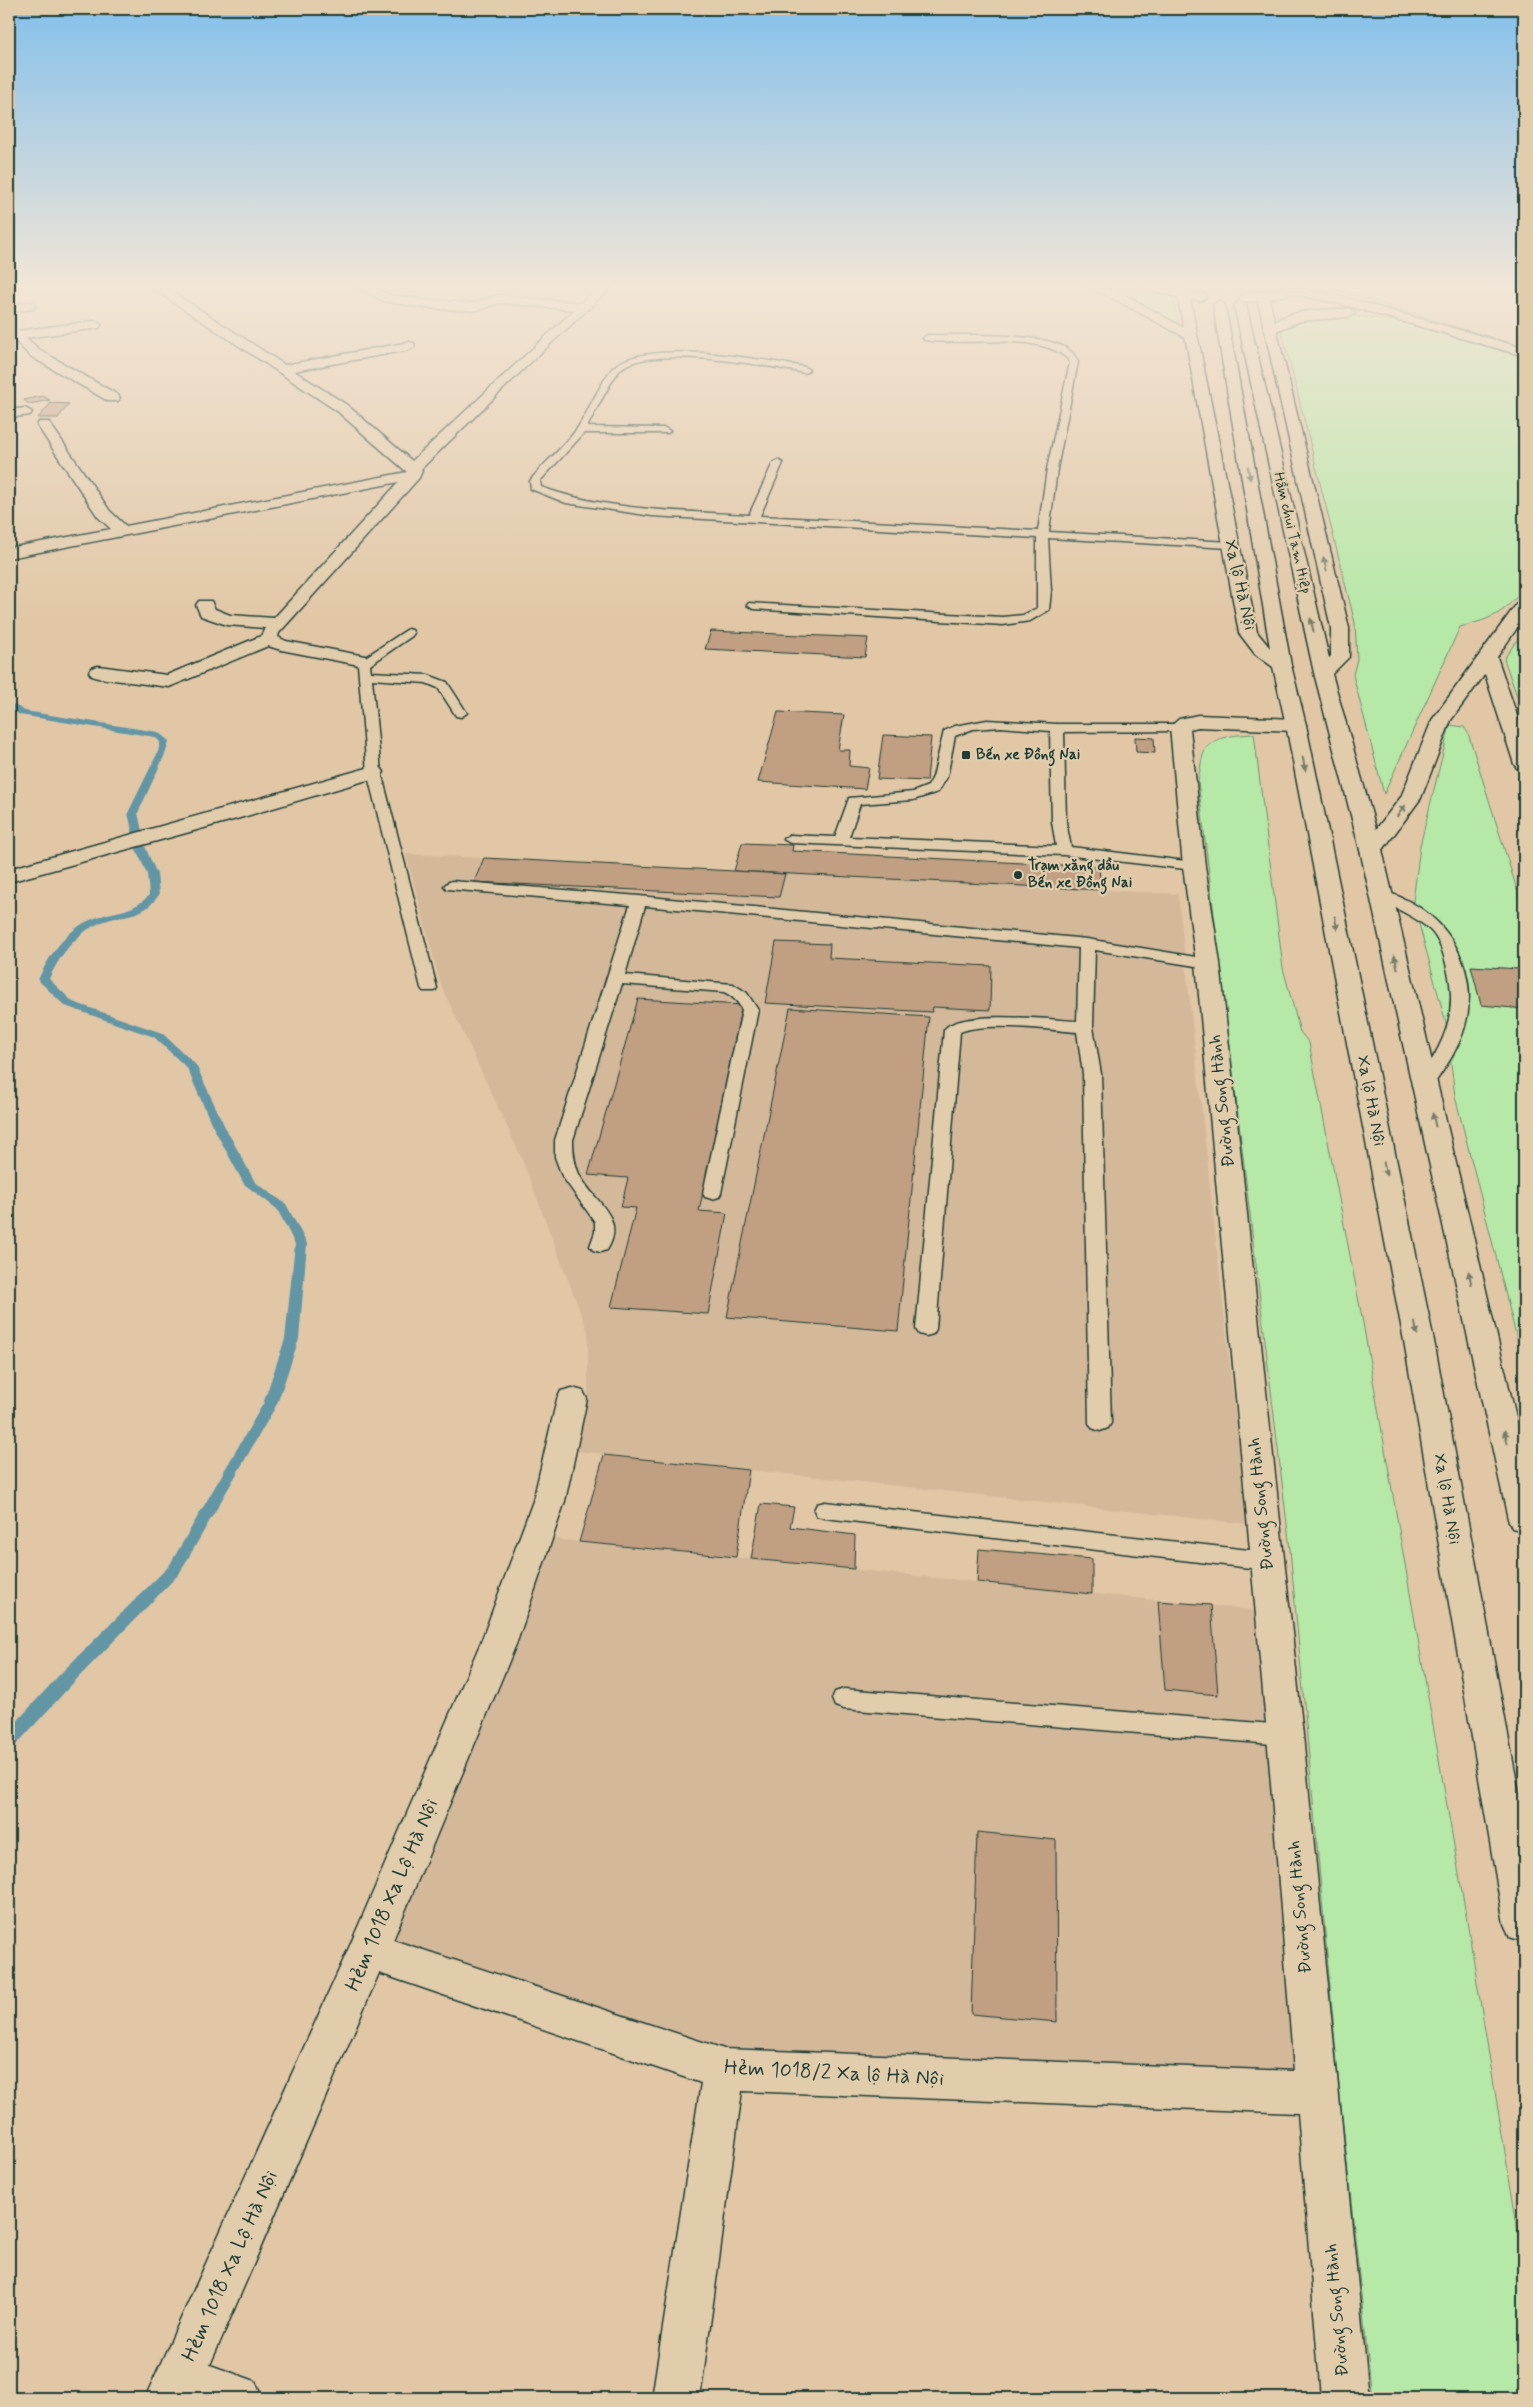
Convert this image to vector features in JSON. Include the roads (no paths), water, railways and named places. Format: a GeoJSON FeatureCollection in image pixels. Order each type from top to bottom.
{"type":"FeatureCollection","features":[{"type":"Feature","properties":{"kind":"main road"},"geometry":{"type":"LineString","coordinates":[[324,396],[342,408],[413,472]]}},
{"type":"Feature","properties":{"kind":"main road"},"geometry":{"type":"LineString","coordinates":[[98,672],[168,681],[193,673],[269,639],[271,632],[413,472],[491,396]]}},
{"type":"Feature","properties":{"kind":"main road","name":"Xa lộ Hà Nội"},"geometry":{"type":"LineString","coordinates":[[1202,396],[1248,633],[1261,650],[1282,665],[1296,725],[1419,1341],[1524,1924]]}},
{"type":"Feature","properties":{"kind":"main road","name":"Hầm chui Tam Hiệp"},"geometry":{"type":"LineString","coordinates":[[1235,396],[1282,665]]}},
{"type":"Feature","properties":{"kind":"main road","name":"Hầm chui Tam Hiệp"},"geometry":{"type":"LineString","coordinates":[[1261,396],[1323,673]]}},
{"type":"Feature","properties":{"kind":"main road"},"geometry":{"type":"LineString","coordinates":[[1287,396],[1340,628],[1340,657],[1323,673],[1382,896],[1524,1519]]}},
{"type":"Feature","properties":{"kind":"main road"},"geometry":{"type":"LineString","coordinates":[[9,414],[25,412]]}},
{"type":"Feature","properties":{"kind":"main road"},"geometry":{"type":"LineString","coordinates":[[44,425],[104,514],[123,531]]}},
{"type":"Feature","properties":{"kind":"main road"},"geometry":{"type":"LineString","coordinates":[[9,553],[413,472]]}},
{"type":"Feature","properties":{"kind":"main road"},"geometry":{"type":"LineString","coordinates":[[204,604],[207,612],[216,617],[279,624]]}},
{"type":"Feature","properties":{"kind":"main road"},"geometry":{"type":"LineString","coordinates":[[1371,850],[1411,798],[1442,720],[1524,606]]}},
{"type":"Feature","properties":{"kind":"main road"},"geometry":{"type":"LineString","coordinates":[[269,639],[281,645],[363,666]]}},
{"type":"Feature","properties":{"kind":"main road"},"geometry":{"type":"LineString","coordinates":[[1488,657],[1524,764]]}},
{"type":"Feature","properties":{"kind":"main road"},"geometry":{"type":"LineString","coordinates":[[1180,728],[1186,723],[1198,721],[1296,725]]}},
{"type":"Feature","properties":{"kind":"main road","name":"Đường Song Hành"},"geometry":{"type":"LineString","coordinates":[[1180,728],[1194,866],[1208,962],[1285,1734],[1345,2398]]}},
{"type":"Feature","properties":{"kind":"main road"},"geometry":{"type":"LineString","coordinates":[[9,876],[374,772]]}},
{"type":"Feature","properties":{"kind":"main road","name":"Hẻm 1018 Xa Lộ Hà Nội"},"geometry":{"type":"LineString","coordinates":[[238,2398],[175,2389],[368,1951],[499,1642],[549,1500],[572,1399]]}},
{"type":"Feature","properties":{"kind":"main road","name":"Hẻm 1018/2 Xa lộ Hà Nội"},"geometry":{"type":"LineString","coordinates":[[368,1951],[724,2070],[1317,2093]]}},
{"type":"Feature","properties":{"kind":"main road"},"geometry":{"type":"LineString","coordinates":[[676,2398],[724,2070]]}},
{"type":"Feature","properties":{"kind":"lane"},"geometry":{"type":"LineString","coordinates":[[601,396],[581,430],[535,481],[536,490],[566,500],[652,513],[1230,545]]}},
{"type":"Feature","properties":{"kind":"lane"},"geometry":{"type":"LineString","coordinates":[[753,605],[1003,621],[1026,618],[1042,610],[1045,598],[1043,536],[1050,481],[1067,396]]}},
{"type":"Feature","properties":{"kind":"lane"},"geometry":{"type":"LineString","coordinates":[[581,430],[665,431]]}},
{"type":"Feature","properties":{"kind":"lane"},"geometry":{"type":"LineString","coordinates":[[753,519],[778,462]]}},
{"type":"Feature","properties":{"kind":"lane"},"geometry":{"type":"LineString","coordinates":[[363,666],[408,633]]}},
{"type":"Feature","properties":{"kind":"lane"},"geometry":{"type":"LineString","coordinates":[[363,666],[428,679],[443,685],[461,713]]}},
{"type":"Feature","properties":{"kind":"lane"},"geometry":{"type":"LineString","coordinates":[[363,666],[374,772],[429,988]]}},
{"type":"Feature","properties":{"kind":"lane"},"geometry":{"type":"LineString","coordinates":[[841,841],[854,801],[879,797],[909,797],[928,793],[938,785],[949,734],[960,726],[986,724],[1057,728],[1180,728]]}},
{"type":"Feature","properties":{"kind":"lane"},"geometry":{"type":"LineString","coordinates":[[1057,728],[1059,822],[1064,851]]}},
{"type":"Feature","properties":{"kind":"lane"},"geometry":{"type":"LineString","coordinates":[[790,839],[1064,851],[1194,866]]}},
{"type":"Feature","properties":{"kind":"lane"},"geometry":{"type":"LineString","coordinates":[[452,886],[639,901],[1087,944],[1208,962]]}},
{"type":"Feature","properties":{"kind":"lane"},"geometry":{"type":"LineString","coordinates":[[1382,896],[1418,913],[1440,931],[1452,953],[1460,983],[1462,1002],[1451,1042],[1426,1083]]}},
{"type":"Feature","properties":{"kind":"lane"},"geometry":{"type":"LineString","coordinates":[[600,1246],[605,1232],[604,1222],[571,1176],[564,1157],[564,1140],[639,901]]}},
{"type":"Feature","properties":{"kind":"lane"},"geometry":{"type":"LineString","coordinates":[[1087,944],[1085,1027],[1092,1074],[1100,1422]]}},
{"type":"Feature","properties":{"kind":"lane"},"geometry":{"type":"LineString","coordinates":[[616,979],[727,988],[739,993],[748,1002],[750,1010],[712,1193]]}},
{"type":"Feature","properties":{"kind":"lane"},"geometry":{"type":"LineString","coordinates":[[926,1329],[952,1030],[956,1026],[981,1022],[1085,1027]]}},
{"type":"Feature","properties":{"kind":"lane"},"geometry":{"type":"LineString","coordinates":[[825,1510],[1267,1561]]}},
{"type":"Feature","properties":{"kind":"lane"},"geometry":{"type":"LineString","coordinates":[[844,1699],[1285,1734]]}},
{"type":"Feature","properties":{"kind":"waterway"},"geometry":{"type":"LineString","coordinates":[[9,705],[23,713],[158,735],[165,741],[162,752],[133,813],[141,849],[152,874],[154,895],[147,903],[134,912],[96,921],[78,932],[58,953],[43,980],[69,1004],[111,1017],[158,1035],[192,1067],[218,1125],[250,1184],[282,1207],[301,1244],[292,1339],[270,1404],[174,1570],[68,1677],[9,1741]]}},
{"type":"Feature","properties":{"kind":"place","name":"Bến xe Đồng Nai"},"geometry":{"type":"Point","coordinates":[966,755]}},
{"type":"Feature","properties":{"kind":"place","name":"Trạm xăng dầu Bến xe Đồng Nai"},"geometry":{"type":"Point","coordinates":[1018,875]}}]}
